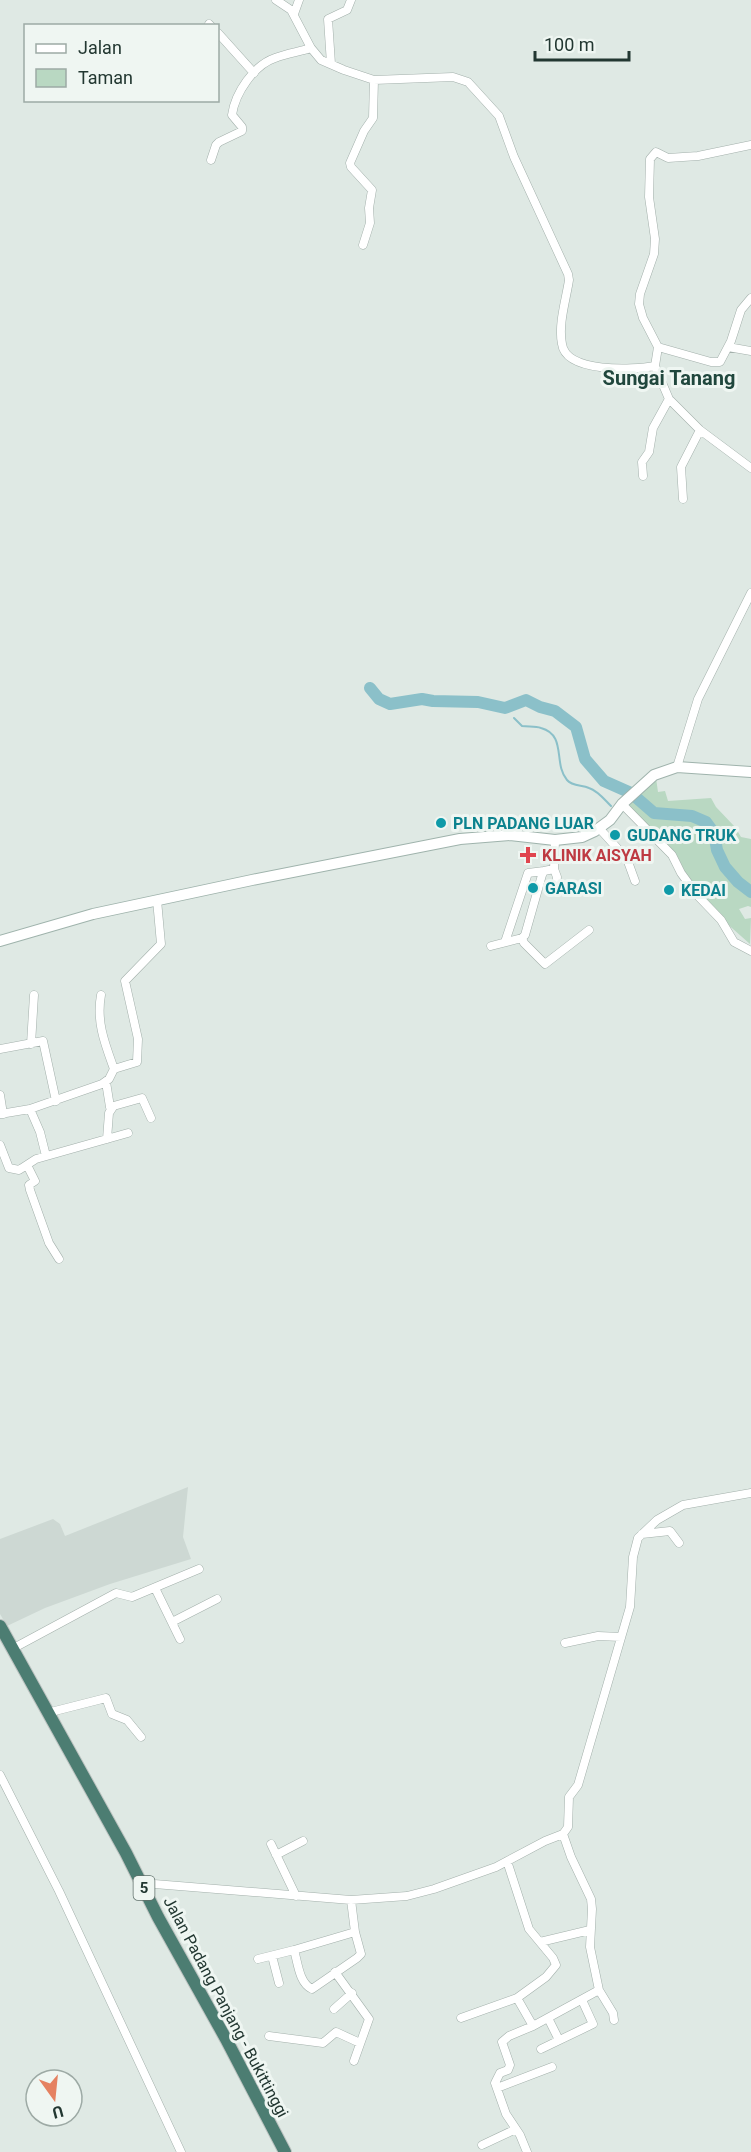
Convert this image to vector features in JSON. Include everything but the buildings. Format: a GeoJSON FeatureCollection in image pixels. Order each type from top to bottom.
{"type":"FeatureCollection","features":[{"type":"Feature","properties":{"kind":"highway","name":"Jalan Padang Panjang - Bukittinggi"},"geometry":{"type":"LineString","coordinates":[[0,1626],[142,1883],[158,1917],[226,2039],[285,2152]]}},
{"type":"Feature","properties":{"kind":"main road"},"geometry":{"type":"LineString","coordinates":[[0,941],[93,914],[460,839],[510,835],[555,840],[582,837],[610,820],[622,804],[654,775],[677,767],[751,772]]}},
{"type":"Feature","properties":{"kind":"street"},"geometry":{"type":"LineString","coordinates":[[276,0],[294,14],[311,48],[321,60],[374,80],[453,77],[468,82],[499,116],[514,157],[568,274],[561,327],[562,347],[570,358],[579,363],[622,368],[655,366]]}},
{"type":"Feature","properties":{"kind":"street"},"geometry":{"type":"LineString","coordinates":[[294,14],[299,0]]}},
{"type":"Feature","properties":{"kind":"street"},"geometry":{"type":"LineString","coordinates":[[331,64],[328,19],[347,10],[351,0]]}},
{"type":"Feature","properties":{"kind":"street"},"geometry":{"type":"LineString","coordinates":[[219,34],[254,73]]}},
{"type":"Feature","properties":{"kind":"street"},"geometry":{"type":"LineString","coordinates":[[211,160],[219,142],[242,131],[232,111],[239,94],[254,73],[274,58],[311,48]]}},
{"type":"Feature","properties":{"kind":"street"},"geometry":{"type":"LineString","coordinates":[[363,245],[370,223],[369,208],[372,190],[350,163],[364,131],[373,118],[374,80]]}},
{"type":"Feature","properties":{"kind":"street"},"geometry":{"type":"LineString","coordinates":[[751,145],[698,156],[668,158],[656,152],[650,159],[649,196],[655,239],[654,254],[640,294],[639,304],[643,318],[658,347],[655,366],[669,399],[700,430],[751,468]]}},
{"type":"Feature","properties":{"kind":"street"},"geometry":{"type":"LineString","coordinates":[[658,347],[720,362],[728,347],[741,310],[751,298]]}},
{"type":"Feature","properties":{"kind":"street"},"geometry":{"type":"LineString","coordinates":[[728,347],[751,351]]}},
{"type":"Feature","properties":{"kind":"street"},"geometry":{"type":"LineString","coordinates":[[643,476],[642,462],[650,451],[653,428],[669,399]]}},
{"type":"Feature","properties":{"kind":"street"},"geometry":{"type":"LineString","coordinates":[[683,499],[681,467],[700,430]]}},
{"type":"Feature","properties":{"kind":"street"},"geometry":{"type":"LineString","coordinates":[[677,767],[698,699],[750,599]]}},
{"type":"Feature","properties":{"kind":"street"},"geometry":{"type":"LineString","coordinates":[[622,804],[672,855],[686,880],[721,920],[734,942],[751,951]]}},
{"type":"Feature","properties":{"kind":"street"},"geometry":{"type":"LineString","coordinates":[[599,828],[627,859],[635,881]]}},
{"type":"Feature","properties":{"kind":"street"},"geometry":{"type":"LineString","coordinates":[[555,840],[556,889]]}},
{"type":"Feature","properties":{"kind":"street"},"geometry":{"type":"LineString","coordinates":[[505,942],[528,873],[544,872],[554,868]]}},
{"type":"Feature","properties":{"kind":"street"},"geometry":{"type":"LineString","coordinates":[[491,946],[522,938],[525,935],[544,872]]}},
{"type":"Feature","properties":{"kind":"street"},"geometry":{"type":"LineString","coordinates":[[114,1069],[137,1062],[138,1039],[125,981],[161,944],[157,900]]}},
{"type":"Feature","properties":{"kind":"street"},"geometry":{"type":"LineString","coordinates":[[522,938],[524,943],[545,964],[589,930]]}},
{"type":"Feature","properties":{"kind":"street"},"geometry":{"type":"LineString","coordinates":[[30,1044],[34,995]]}},
{"type":"Feature","properties":{"kind":"street"},"geometry":{"type":"LineString","coordinates":[[0,1095],[2,1114],[56,1101],[106,1082],[112,1076],[114,1069],[102,1036],[99,1017],[101,995]]}},
{"type":"Feature","properties":{"kind":"street"},"geometry":{"type":"LineString","coordinates":[[0,1048],[43,1041],[56,1101]]}},
{"type":"Feature","properties":{"kind":"street"},"geometry":{"type":"LineString","coordinates":[[106,1082],[109,1105],[113,1107]]}},
{"type":"Feature","properties":{"kind":"street"},"geometry":{"type":"LineString","coordinates":[[107,1139],[109,1113],[113,1107],[142,1098],[152,1118]]}},
{"type":"Feature","properties":{"kind":"street"},"geometry":{"type":"LineString","coordinates":[[30,1108],[40,1132],[46,1156]]}},
{"type":"Feature","properties":{"kind":"street"},"geometry":{"type":"LineString","coordinates":[[59,1259],[49,1243],[30,1190],[31,1161],[128,1133]]}},
{"type":"Feature","properties":{"kind":"street"},"geometry":{"type":"LineString","coordinates":[[0,1145],[9,1168],[31,1174]]}},
{"type":"Feature","properties":{"kind":"street"},"geometry":{"type":"LineString","coordinates":[[142,1883],[351,1900],[407,1896],[434,1889],[507,1861],[544,1841],[563,1834],[568,1827],[569,1797],[578,1785],[630,1607],[633,1557],[639,1538],[657,1520],[683,1505],[751,1493]]}},
{"type":"Feature","properties":{"kind":"street"},"geometry":{"type":"LineString","coordinates":[[642,1534],[670,1531],[679,1543]]}},
{"type":"Feature","properties":{"kind":"street"},"geometry":{"type":"LineString","coordinates":[[12,1649],[116,1593],[132,1597],[199,1569]]}},
{"type":"Feature","properties":{"kind":"street"},"geometry":{"type":"LineString","coordinates":[[155,1587],[180,1639]]}},
{"type":"Feature","properties":{"kind":"street"},"geometry":{"type":"LineString","coordinates":[[172,1622],[218,1599]]}},
{"type":"Feature","properties":{"kind":"street"},"geometry":{"type":"LineString","coordinates":[[565,1643],[597,1636],[621,1637]]}},
{"type":"Feature","properties":{"kind":"street"},"geometry":{"type":"LineString","coordinates":[[47,1713],[104,1697],[112,1714],[127,1720],[141,1737]]}},
{"type":"Feature","properties":{"kind":"street"},"geometry":{"type":"LineString","coordinates":[[0,1775],[63,1901],[181,2152]]}},
{"type":"Feature","properties":{"kind":"street"},"geometry":{"type":"LineString","coordinates":[[563,1834],[591,1899],[590,1947],[599,1990],[614,2013],[614,2020]]}},
{"type":"Feature","properties":{"kind":"street"},"geometry":{"type":"LineString","coordinates":[[276,1855],[303,1841]]}},
{"type":"Feature","properties":{"kind":"street"},"geometry":{"type":"LineString","coordinates":[[271,1844],[296,1896]]}},
{"type":"Feature","properties":{"kind":"street"},"geometry":{"type":"LineString","coordinates":[[461,2018],[518,1998],[546,1977],[556,1965],[530,1929],[507,1861]]}},
{"type":"Feature","properties":{"kind":"street"},"geometry":{"type":"LineString","coordinates":[[294,1950],[303,1981],[307,1987],[312,1989],[361,1954],[355,1932],[351,1900]]}},
{"type":"Feature","properties":{"kind":"street"},"geometry":{"type":"LineString","coordinates":[[540,1942],[590,1930]]}},
{"type":"Feature","properties":{"kind":"street"},"geometry":{"type":"LineString","coordinates":[[258,1959],[355,1932]]}},
{"type":"Feature","properties":{"kind":"street"},"geometry":{"type":"LineString","coordinates":[[272,1956],[279,1983]]}},
{"type":"Feature","properties":{"kind":"street"},"geometry":{"type":"LineString","coordinates":[[335,1972],[369,2019],[354,2061]]}},
{"type":"Feature","properties":{"kind":"street"},"geometry":{"type":"LineString","coordinates":[[527,2152],[506,2114],[495,2083],[500,2073],[508,2070],[510,2065],[502,2042],[599,1990]]}},
{"type":"Feature","properties":{"kind":"street"},"geometry":{"type":"LineString","coordinates":[[334,2009],[352,1993]]}},
{"type":"Feature","properties":{"kind":"street"},"geometry":{"type":"LineString","coordinates":[[518,1998],[525,2015],[533,2025]]}},
{"type":"Feature","properties":{"kind":"street"},"geometry":{"type":"LineString","coordinates":[[542,2049],[593,2024],[582,2000]]}},
{"type":"Feature","properties":{"kind":"street"},"geometry":{"type":"LineString","coordinates":[[548,2018],[559,2040]]}},
{"type":"Feature","properties":{"kind":"street"},"geometry":{"type":"LineString","coordinates":[[269,2036],[323,2043],[332,2034],[340,2033],[360,2043]]}},
{"type":"Feature","properties":{"kind":"street"},"geometry":{"type":"LineString","coordinates":[[497,2088],[552,2067]]}},
{"type":"Feature","properties":{"kind":"street"},"geometry":{"type":"LineString","coordinates":[[482,2145],[516,2129]]}},
{"type":"Feature","properties":{"kind":"shaded area"},"geometry":{"type":"Polygon","coordinates":[[[188,1487],[183,1537],[191,1559],[110,1584],[45,1608],[7,1626],[0,1614],[0,1539],[53,1519],[60,1524],[65,1536],[188,1487]]]}},
{"type":"Feature","properties":{"kind":"green space"},"geometry":{"type":"Polygon","coordinates":[[[655,771],[658,792],[665,791],[668,801],[711,798],[741,837],[751,839],[751,907],[739,909],[745,919],[751,918],[750,944],[689,890],[673,863],[653,837],[624,811],[610,813],[655,771]]]}},
{"type":"Feature","properties":{"kind":"waterway"},"geometry":{"type":"LineString","coordinates":[[370,688],[379,699],[390,704],[422,699],[478,702],[505,708],[526,700],[555,711],[576,727],[585,759],[604,781],[631,793],[654,813],[692,816],[706,822],[714,833],[717,850],[725,867],[738,882],[751,892]]}},
{"type":"Feature","properties":{"kind":"waterway"},"geometry":{"type":"LineString","coordinates":[[514,718],[522,726],[539,727],[549,732],[557,743],[561,766],[567,780],[595,791],[611,806]]}},
{"type":"Feature","properties":{"kind":"place","name":"PLN PADANG LUAR"},"geometry":{"type":"Point","coordinates":[441,823]}},
{"type":"Feature","properties":{"kind":"place","name":"GUDANG TRUK"},"geometry":{"type":"Point","coordinates":[615,835]}},
{"type":"Feature","properties":{"kind":"place","name":"KLINIK AISYAH"},"geometry":{"type":"Point","coordinates":[528,855]}},
{"type":"Feature","properties":{"kind":"place","name":"GARASI"},"geometry":{"type":"Point","coordinates":[533,888]}},
{"type":"Feature","properties":{"kind":"place","name":"KEDAI"},"geometry":{"type":"Point","coordinates":[669,890]}},
{"type":"Feature","properties":{"kind":"district","name":"Sungai Tanang"},"geometry":{"type":"Point","coordinates":[669,378]}}]}
